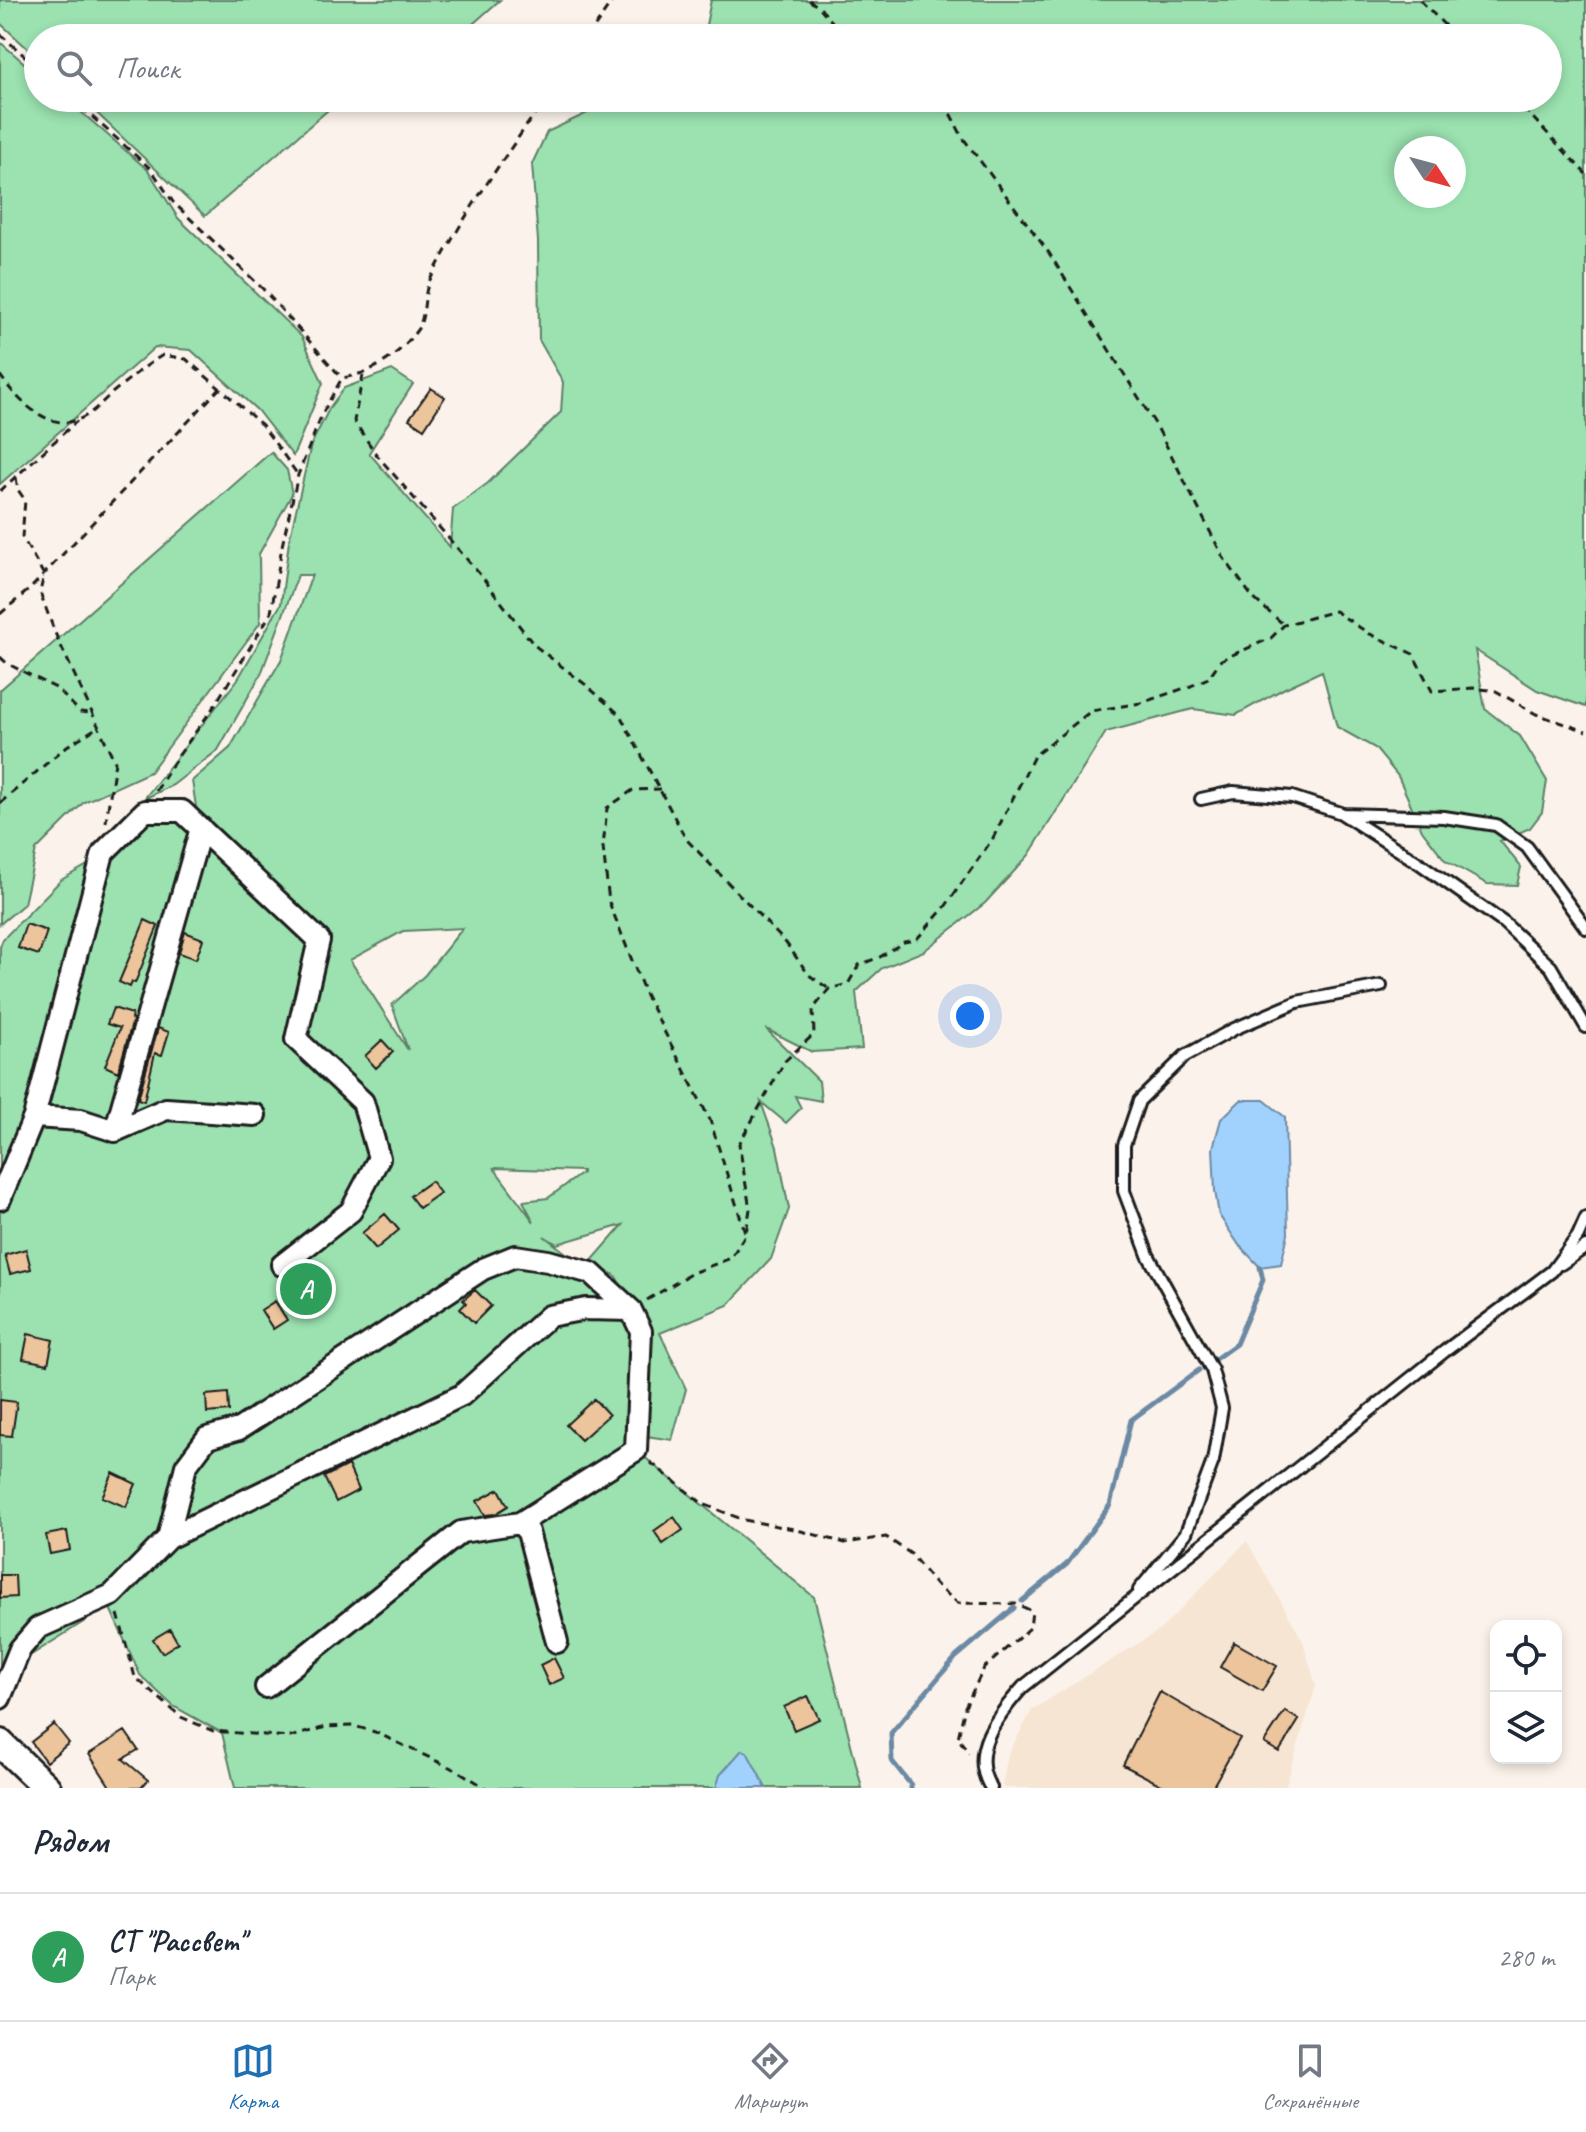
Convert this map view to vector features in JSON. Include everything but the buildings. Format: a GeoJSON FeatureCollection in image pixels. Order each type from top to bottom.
{"type":"FeatureCollection","features":[{"type":"Feature","properties":{"kind":"street"},"geometry":{"type":"LineString","coordinates":[[0,1199],[34,1117],[103,853],[145,811],[182,811],[319,940],[296,1039],[363,1102],[379,1158],[351,1211],[282,1265]]}},
{"type":"Feature","properties":{"kind":"street"},"geometry":{"type":"LineString","coordinates":[[115,1131],[201,828]]}},
{"type":"Feature","properties":{"kind":"street"},"geometry":{"type":"LineString","coordinates":[[34,1117],[81,1120],[115,1131],[166,1109],[255,1115]]}},
{"type":"Feature","properties":{"kind":"street"},"geometry":{"type":"LineString","coordinates":[[168,1538],[186,1466],[207,1438],[239,1429],[483,1269],[515,1256],[548,1261],[591,1273],[631,1310],[641,1331],[636,1450],[520,1523],[461,1532],[266,1687]]}},
{"type":"Feature","properties":{"kind":"street"},"geometry":{"type":"LineString","coordinates":[[0,1698],[20,1649],[38,1628],[112,1595],[168,1538],[462,1395],[549,1316],[586,1309],[631,1310]]}},
{"type":"Feature","properties":{"kind":"street"},"geometry":{"type":"LineString","coordinates":[[520,1523],[528,1532],[557,1642]]}},
{"type":"Feature","properties":{"kind":"street"},"geometry":{"type":"LineString","coordinates":[[0,1743],[47,1788]]}},
{"type":"Feature","properties":{"kind":"lane"},"geometry":{"type":"LineString","coordinates":[[1201,799],[1233,792],[1292,797],[1341,813],[1504,923],[1551,967],[1586,1027]]}},
{"type":"Feature","properties":{"kind":"lane"},"geometry":{"type":"LineString","coordinates":[[1341,813],[1444,817],[1496,825],[1527,847],[1586,928]]}},
{"type":"Feature","properties":{"kind":"lane"},"geometry":{"type":"LineString","coordinates":[[1126,1607],[1186,1533],[1213,1461],[1222,1408],[1212,1370],[1148,1255],[1124,1191],[1124,1145],[1139,1101],[1185,1056],[1234,1029],[1297,1002],[1381,986]]}},
{"type":"Feature","properties":{"kind":"lane"},"geometry":{"type":"LineString","coordinates":[[1552,1271],[1578,1236],[1586,1218]]}},
{"type":"Feature","properties":{"kind":"lane"},"geometry":{"type":"LineString","coordinates":[[991,1788],[983,1777],[981,1755],[998,1716],[1023,1687],[1445,1351],[1586,1247]]}},
{"type":"Feature","properties":{"kind":"path"},"geometry":{"type":"LineString","coordinates":[[597,24],[613,0]]}},
{"type":"Feature","properties":{"kind":"path"},"geometry":{"type":"LineString","coordinates":[[809,0],[834,24]]}},
{"type":"Feature","properties":{"kind":"path"},"geometry":{"type":"LineString","coordinates":[[1420,0],[1443,24]]}},
{"type":"Feature","properties":{"kind":"path"},"geometry":{"type":"LineString","coordinates":[[0,34],[24,55]]}},
{"type":"Feature","properties":{"kind":"path"},"geometry":{"type":"LineString","coordinates":[[87,112],[151,169],[173,202],[263,289],[342,378]]}},
{"type":"Feature","properties":{"kind":"path"},"geometry":{"type":"LineString","coordinates":[[342,378],[363,375],[392,358],[419,327],[428,282],[481,191],[536,112]]}},
{"type":"Feature","properties":{"kind":"path"},"geometry":{"type":"LineString","coordinates":[[947,112],[1049,253],[1157,427],[1223,557],[1253,598],[1284,625]]}},
{"type":"Feature","properties":{"kind":"path"},"geometry":{"type":"LineString","coordinates":[[1527,112],[1586,174]]}},
{"type":"Feature","properties":{"kind":"path"},"geometry":{"type":"LineString","coordinates":[[0,491],[77,421],[163,355],[186,359],[262,425],[298,475]]}},
{"type":"Feature","properties":{"kind":"path"},"geometry":{"type":"LineString","coordinates":[[0,375],[10,391],[38,414],[54,421],[77,421]]}},
{"type":"Feature","properties":{"kind":"path"},"geometry":{"type":"LineString","coordinates":[[363,375],[354,421],[376,454],[483,578],[534,645],[620,715],[686,839],[786,943],[809,975],[829,989]]}},
{"type":"Feature","properties":{"kind":"path"},"geometry":{"type":"LineString","coordinates":[[145,811],[271,613],[298,475],[322,414],[342,378]]}},
{"type":"Feature","properties":{"kind":"path"},"geometry":{"type":"LineString","coordinates":[[0,614],[44,575],[219,389]]}},
{"type":"Feature","properties":{"kind":"path"},"geometry":{"type":"LineString","coordinates":[[16,477],[18,490],[25,500],[22,537],[44,575],[40,592],[55,633],[115,762],[103,853]]}},
{"type":"Feature","properties":{"kind":"path"},"geometry":{"type":"LineString","coordinates":[[631,1310],[692,1273],[731,1258],[746,1233],[750,1209],[739,1144],[785,1061],[814,1034],[813,1009],[829,989],[848,984],[859,965],[880,957],[904,942],[916,940],[945,907],[993,838],[1034,756],[1091,711],[1141,703],[1208,678],[1221,660],[1271,638],[1284,625],[1335,611],[1368,633],[1413,654],[1432,691],[1473,688],[1496,691],[1536,714],[1586,731]]}},
{"type":"Feature","properties":{"kind":"path"},"geometry":{"type":"LineString","coordinates":[[0,657],[56,688],[80,712],[92,713]]}},
{"type":"Feature","properties":{"kind":"path"},"geometry":{"type":"LineString","coordinates":[[0,803],[67,746],[98,727]]}},
{"type":"Feature","properties":{"kind":"path"},"geometry":{"type":"LineString","coordinates":[[661,789],[633,790],[607,808],[603,847],[609,902],[646,996],[710,1120],[746,1233]]}},
{"type":"Feature","properties":{"kind":"path"},"geometry":{"type":"LineString","coordinates":[[636,1450],[703,1504],[744,1520],[845,1543],[886,1537],[911,1554],[936,1585],[958,1603],[1016,1604],[1032,1611],[1030,1628],[984,1668],[965,1707],[958,1738],[967,1753],[981,1755]]}},
{"type":"Feature","properties":{"kind":"path"},"geometry":{"type":"LineString","coordinates":[[112,1595],[135,1677],[181,1717],[213,1731],[290,1737],[326,1727],[354,1726],[375,1732],[460,1772],[486,1788]]}},
{"type":"Feature","properties":{"kind":"shaded area"},"geometry":{"type":"Polygon","coordinates":[[[1247,1541],[1303,1641],[1316,1686],[1285,1788],[1004,1788],[1008,1754],[1032,1710],[1161,1629],[1247,1541]]]}},
{"type":"Feature","properties":{"kind":"green space"},"geometry":{"type":"Polygon","coordinates":[[[0,0],[500,0],[473,24],[24,24],[24,45],[0,23],[0,0]]]}},
{"type":"Feature","properties":{"kind":"green space"},"geometry":{"type":"Polygon","coordinates":[[[711,0],[1586,0],[1586,707],[1537,690],[1475,650],[1485,709],[1520,736],[1547,781],[1542,812],[1530,828],[1500,841],[1521,867],[1517,885],[1487,884],[1445,860],[1422,830],[1398,776],[1375,748],[1337,727],[1322,671],[1236,715],[1193,709],[1106,732],[1029,855],[985,903],[924,951],[882,968],[856,992],[862,1049],[812,1052],[766,1029],[819,1081],[821,1101],[795,1096],[801,1108],[786,1123],[761,1102],[777,1147],[789,1209],[771,1259],[728,1305],[660,1333],[686,1389],[672,1440],[646,1436],[642,1455],[814,1597],[862,1788],[235,1788],[222,1733],[173,1706],[140,1675],[109,1606],[1,1674],[0,1671],[0,947],[3,939],[61,880],[114,850],[160,814],[197,813],[192,781],[230,748],[281,660],[312,575],[298,575],[261,674],[218,750],[173,785],[144,799],[238,679],[281,604],[289,541],[311,445],[330,407],[344,388],[392,370],[413,384],[369,453],[450,547],[453,509],[488,483],[561,412],[563,382],[539,340],[538,241],[532,164],[547,132],[589,112],[1562,112],[1562,24],[706,24],[711,0]],[[463,928],[403,931],[350,960],[408,1050],[392,1005],[425,975],[463,928]],[[494,1168],[534,1222],[523,1201],[548,1198],[582,1171],[494,1168]],[[623,1225],[557,1244],[544,1236],[631,1303],[615,1275],[589,1264],[623,1225]]]}},
{"type":"Feature","properties":{"kind":"green space"},"geometry":{"type":"Polygon","coordinates":[[[0,42],[24,63],[24,112],[81,112],[148,170],[178,218],[302,337],[323,383],[293,456],[257,410],[191,350],[155,347],[0,484],[0,42]]]}},
{"type":"Feature","properties":{"kind":"green space"},"geometry":{"type":"Polygon","coordinates":[[[96,112],[326,112],[205,216],[96,112]]]}},
{"type":"Feature","properties":{"kind":"green space"},"geometry":{"type":"Polygon","coordinates":[[[271,452],[287,470],[292,494],[259,554],[260,623],[150,772],[84,802],[36,850],[24,904],[0,924],[0,690],[271,452]]]}},
{"type":"Feature","properties":{"kind":"water"},"geometry":{"type":"Polygon","coordinates":[[[1241,1100],[1264,1100],[1285,1117],[1288,1234],[1281,1264],[1260,1267],[1239,1245],[1219,1215],[1213,1148],[1221,1119],[1241,1100]]]}},
{"type":"Feature","properties":{"kind":"water"},"geometry":{"type":"Polygon","coordinates":[[[742,1750],[747,1752],[766,1788],[716,1788],[720,1775],[742,1750]]]}},
{"type":"Feature","properties":{"kind":"waterway"},"geometry":{"type":"LineString","coordinates":[[1215,1359],[1236,1344],[1263,1280],[1260,1267]]}},
{"type":"Feature","properties":{"kind":"waterway"},"geometry":{"type":"LineString","coordinates":[[1022,1601],[1067,1564],[1110,1505],[1131,1420],[1199,1370]]}},
{"type":"Feature","properties":{"kind":"waterway"},"geometry":{"type":"LineString","coordinates":[[911,1788],[892,1761],[891,1733],[956,1657],[1014,1608]]}},
{"type":"Feature","properties":{"kind":"place","name":"СТ \"Рассвет\""},"geometry":{"type":"Point","coordinates":[306,1289]}}]}
